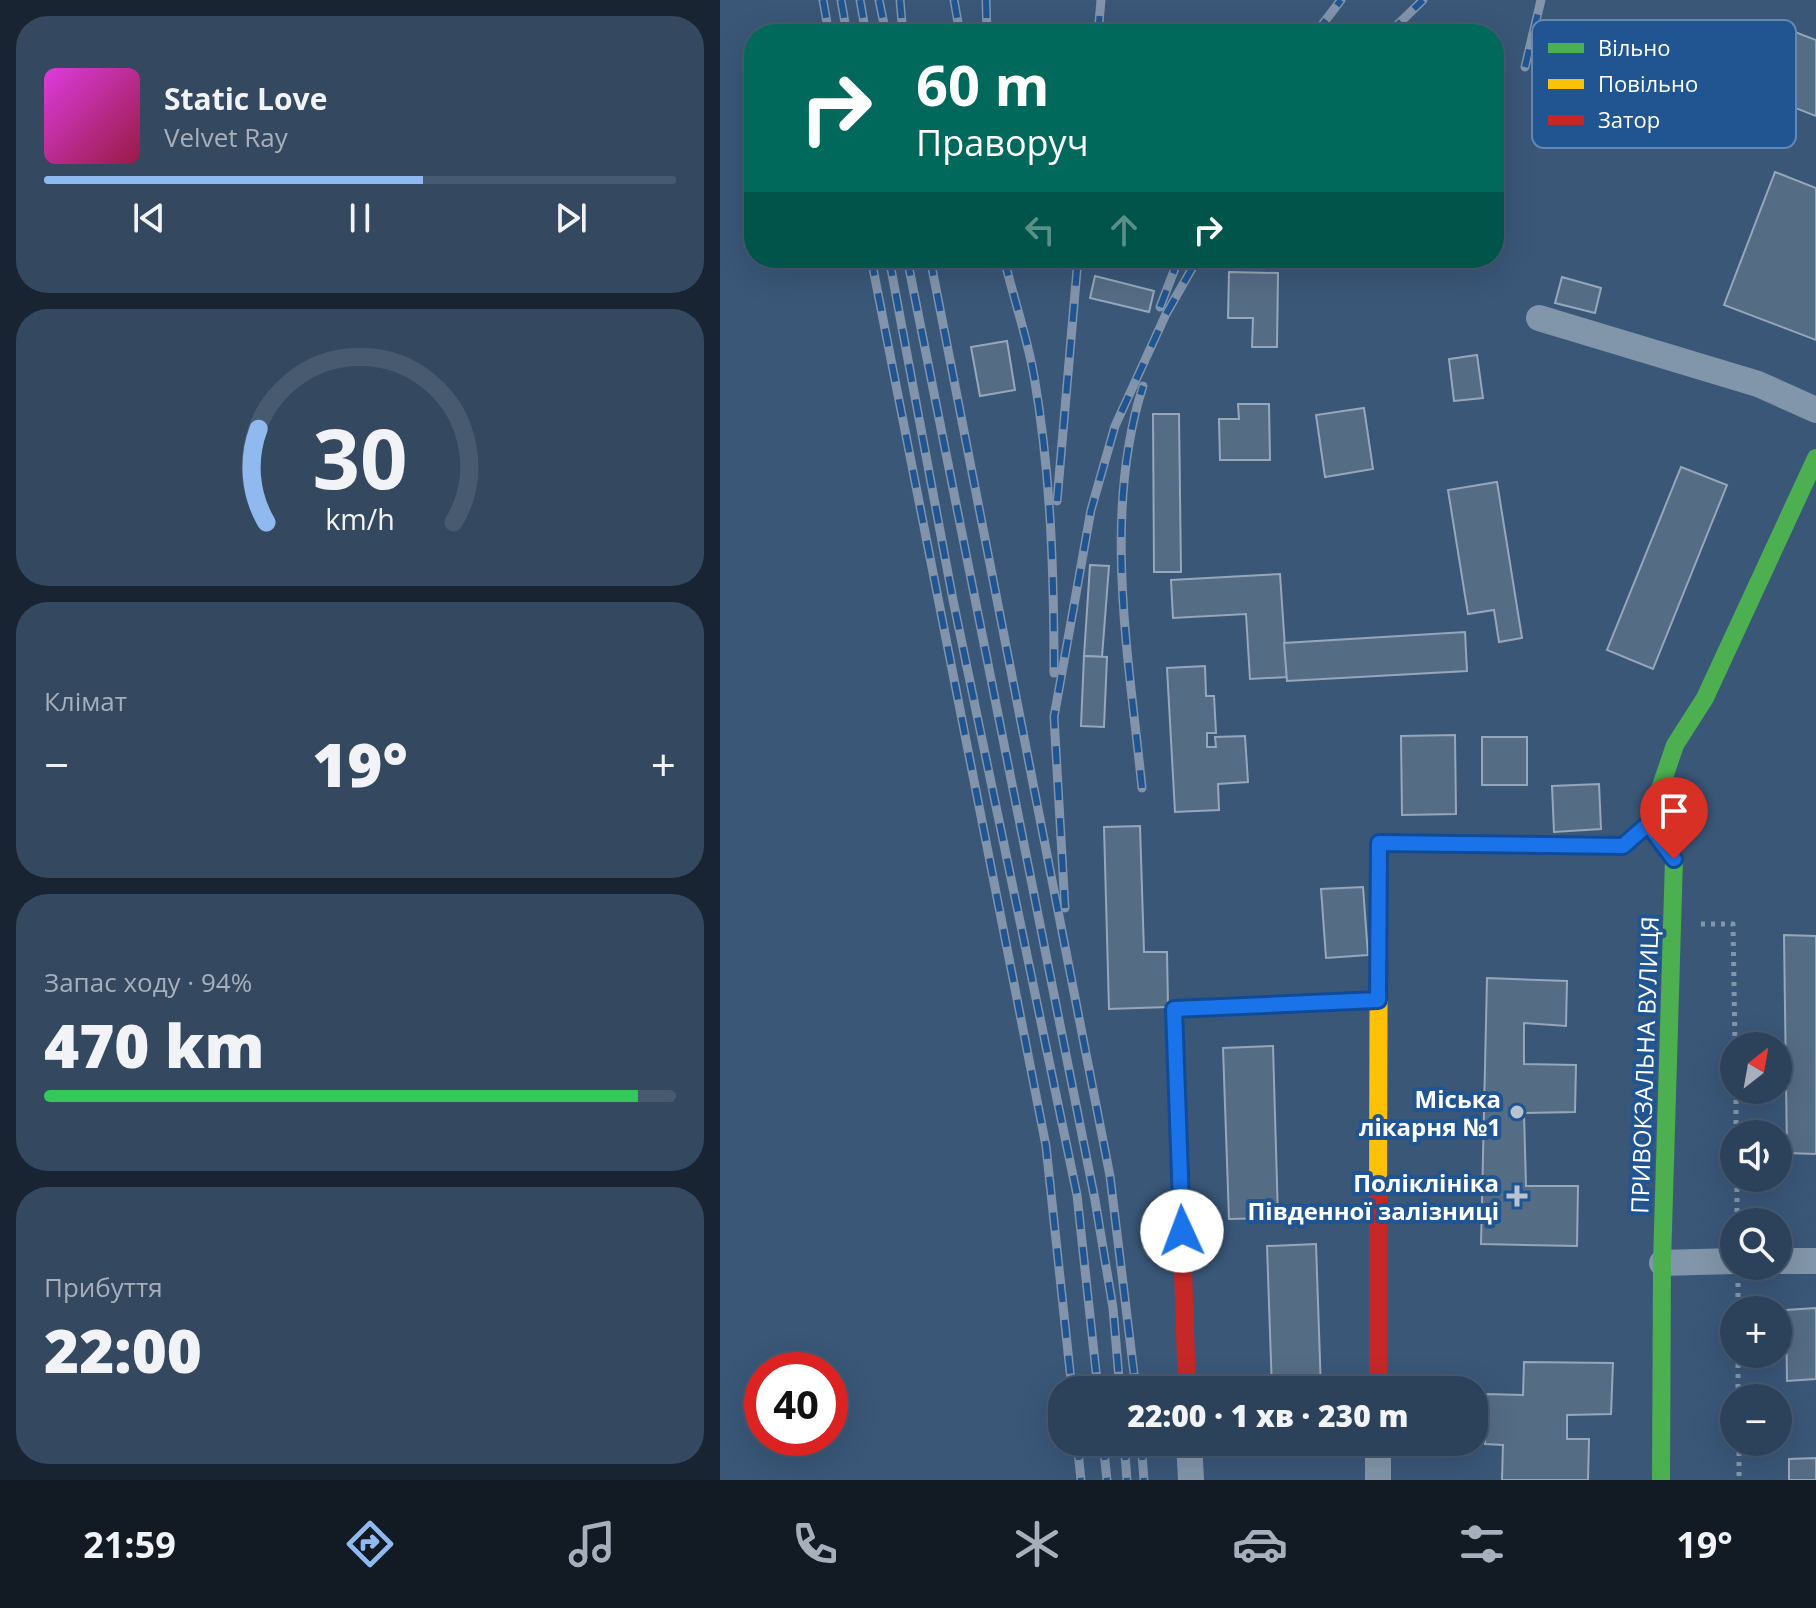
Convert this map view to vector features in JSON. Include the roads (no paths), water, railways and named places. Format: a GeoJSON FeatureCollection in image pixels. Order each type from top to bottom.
{"type":"FeatureCollection","features":[{"type":"Feature","properties":{"kind":"street"},"geometry":{"type":"LineString","coordinates":[[1539,318],[1758,384],[1816,410]]}},
{"type":"Feature","properties":{"kind":"street"},"geometry":{"type":"LineString","coordinates":[[1378,1376],[1379,843],[1623,846],[1648,824],[1675,745],[1705,698],[1816,458]]}},
{"type":"Feature","properties":{"kind":"street","name":"ПРИВОКЗАЛЬНА ВУЛИЦЯ"},"geometry":{"type":"LineString","coordinates":[[1648,824],[1674,859],[1662,1263],[1661,1480]]}},
{"type":"Feature","properties":{"kind":"street"},"geometry":{"type":"LineString","coordinates":[[1187,1376],[1174,1009],[1378,1000]]}},
{"type":"Feature","properties":{"kind":"street"},"geometry":{"type":"LineString","coordinates":[[1662,1263],[1720,1261]]}},
{"type":"Feature","properties":{"kind":"street"},"geometry":{"type":"LineString","coordinates":[[1792,1261],[1816,1261]]}},
{"type":"Feature","properties":{"kind":"street"},"geometry":{"type":"LineString","coordinates":[[1190,1456],[1191,1480]]}},
{"type":"Feature","properties":{"kind":"street"},"geometry":{"type":"LineString","coordinates":[[1378,1456],[1378,1480]]}},
{"type":"Feature","properties":{"kind":"railway"},"geometry":{"type":"LineString","coordinates":[[823,0],[827,24]]}},
{"type":"Feature","properties":{"kind":"railway"},"geometry":{"type":"LineString","coordinates":[[841,0],[845,24]]}},
{"type":"Feature","properties":{"kind":"railway"},"geometry":{"type":"LineString","coordinates":[[860,0],[864,24]]}},
{"type":"Feature","properties":{"kind":"railway"},"geometry":{"type":"LineString","coordinates":[[879,0],[884,24]]}},
{"type":"Feature","properties":{"kind":"railway"},"geometry":{"type":"LineString","coordinates":[[900,0],[902,24]]}},
{"type":"Feature","properties":{"kind":"railway"},"geometry":{"type":"LineString","coordinates":[[954,0],[958,24]]}},
{"type":"Feature","properties":{"kind":"railway"},"geometry":{"type":"LineString","coordinates":[[986,0],[987,24]]}},
{"type":"Feature","properties":{"kind":"railway"},"geometry":{"type":"LineString","coordinates":[[1099,24],[1101,0]]}},
{"type":"Feature","properties":{"kind":"railway"},"geometry":{"type":"LineString","coordinates":[[1323,24],[1341,0]]}},
{"type":"Feature","properties":{"kind":"railway"},"geometry":{"type":"LineString","coordinates":[[1398,24],[1423,0]]}},
{"type":"Feature","properties":{"kind":"railway"},"geometry":{"type":"LineString","coordinates":[[1536,20],[1541,0]]}},
{"type":"Feature","properties":{"kind":"railway"},"geometry":{"type":"LineString","coordinates":[[1525,67],[1532,38]]}},
{"type":"Feature","properties":{"kind":"railway"},"geometry":{"type":"LineString","coordinates":[[873,268],[1046,1146],[1071,1376]]}},
{"type":"Feature","properties":{"kind":"railway"},"geometry":{"type":"LineString","coordinates":[[891,268],[953,600],[1077,1195],[1096,1376]]}},
{"type":"Feature","properties":{"kind":"railway"},"geometry":{"type":"LineString","coordinates":[[909,268],[1095,1200],[1113,1308],[1119,1376]]}},
{"type":"Feature","properties":{"kind":"railway"},"geometry":{"type":"LineString","coordinates":[[932,268],[1110,1176],[1134,1376]]}},
{"type":"Feature","properties":{"kind":"railway"},"geometry":{"type":"LineString","coordinates":[[1007,268],[1031,361],[1040,413],[1052,561],[1054,673]]}},
{"type":"Feature","properties":{"kind":"railway"},"geometry":{"type":"LineString","coordinates":[[1057,501],[1077,268]]}},
{"type":"Feature","properties":{"kind":"railway"},"geometry":{"type":"LineString","coordinates":[[1160,307],[1175,268]]}},
{"type":"Feature","properties":{"kind":"railway"},"geometry":{"type":"LineString","coordinates":[[1065,908],[1054,717],[1091,510],[1115,426],[1166,314],[1192,268]]}},
{"type":"Feature","properties":{"kind":"railway"},"geometry":{"type":"LineString","coordinates":[[1142,788],[1126,637],[1121,535],[1131,435],[1143,386]]}},
{"type":"Feature","properties":{"kind":"railway"},"geometry":{"type":"LineString","coordinates":[[1078,1456],[1081,1480]]}},
{"type":"Feature","properties":{"kind":"railway"},"geometry":{"type":"LineString","coordinates":[[1104,1456],[1107,1480]]}},
{"type":"Feature","properties":{"kind":"railway"},"geometry":{"type":"LineString","coordinates":[[1125,1456],[1127,1480]]}},
{"type":"Feature","properties":{"kind":"railway"},"geometry":{"type":"LineString","coordinates":[[1142,1456],[1144,1480]]}},
{"type":"Feature","properties":{"kind":"place","name":"Міська лікарня №1"},"geometry":{"type":"Point","coordinates":[1517,1112]}},
{"type":"Feature","properties":{"kind":"place","name":"Поліклініка Південної залізниці"},"geometry":{"type":"Point","coordinates":[1517,1196]}}]}
